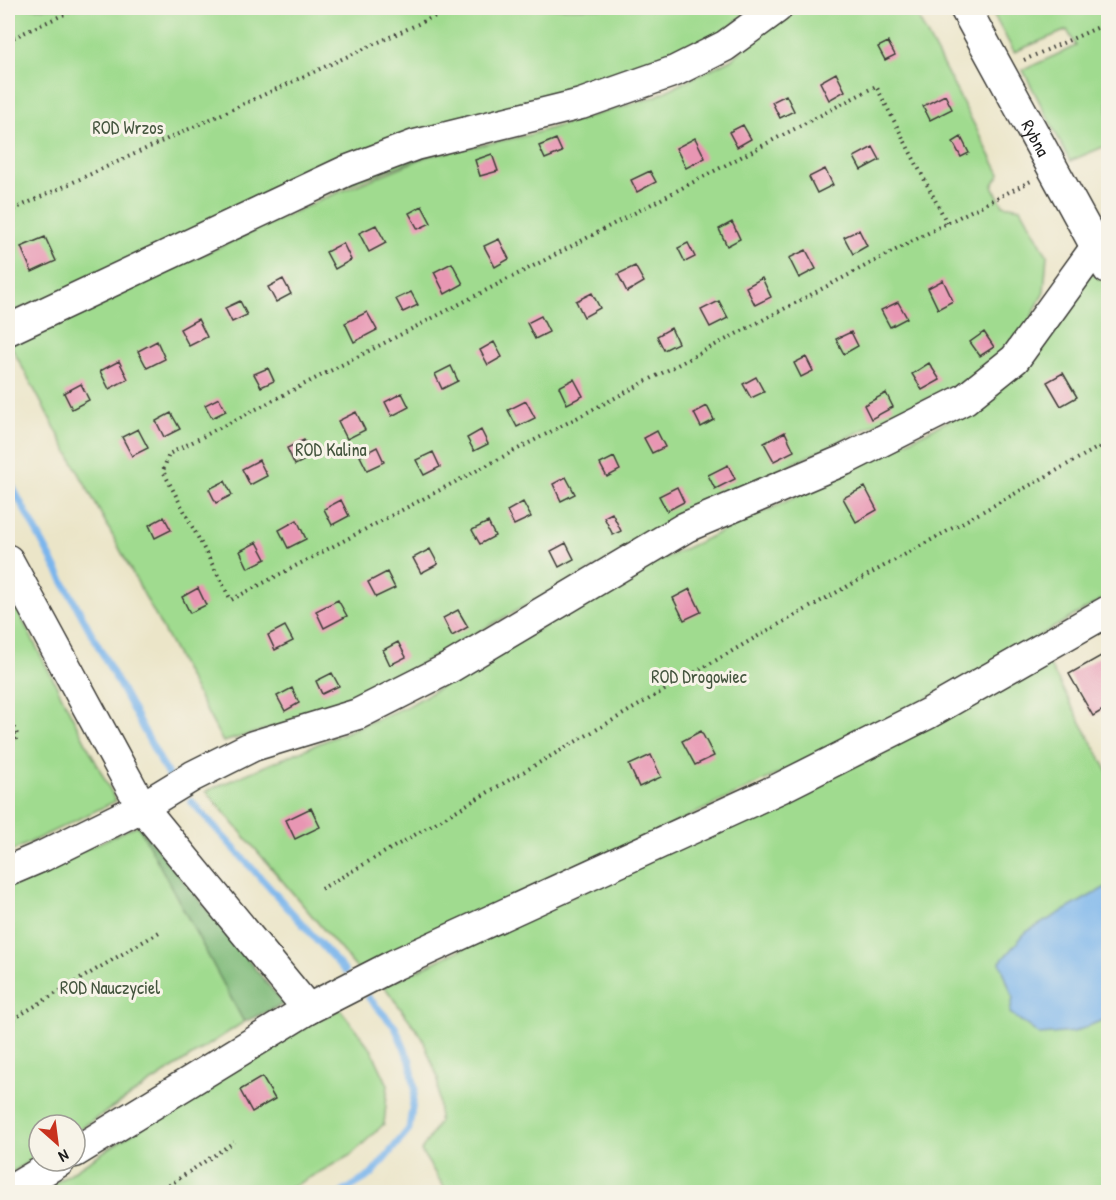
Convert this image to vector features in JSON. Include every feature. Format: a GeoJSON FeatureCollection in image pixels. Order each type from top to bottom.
{"type":"FeatureCollection","features":[{"type":"Feature","properties":{"kind":"street"},"geometry":{"type":"LineString","coordinates":[[8,330],[346,171],[415,145],[581,104],[675,71],[724,46],[777,8]]}},
{"type":"Feature","properties":{"kind":"street","name":"Rybna"},"geometry":{"type":"LineString","coordinates":[[965,8],[1102,258]]}},
{"type":"Feature","properties":{"kind":"street"},"geometry":{"type":"LineString","coordinates":[[8,871],[142,807],[193,776],[253,746],[358,714],[449,668],[686,527],[844,460],[965,399],[1015,359],[1102,258]]}},
{"type":"Feature","properties":{"kind":"street"},"geometry":{"type":"LineString","coordinates":[[8,560],[142,807],[308,1009]]}},
{"type":"Feature","properties":{"kind":"street"},"geometry":{"type":"LineString","coordinates":[[87,1145],[308,1009],[394,965],[780,788],[929,714],[1108,611]]}},
{"type":"Feature","properties":{"kind":"street"},"geometry":{"type":"LineString","coordinates":[[8,1192],[40,1173]]}},
{"type":"Feature","properties":{"kind":"path"},"geometry":{"type":"LineString","coordinates":[[8,40],[78,8]]}},
{"type":"Feature","properties":{"kind":"path"},"geometry":{"type":"LineString","coordinates":[[8,212],[453,8]]}},
{"type":"Feature","properties":{"kind":"path"},"geometry":{"type":"LineString","coordinates":[[1000,70],[1108,23]]}},
{"type":"Feature","properties":{"kind":"path"},"geometry":{"type":"LineString","coordinates":[[947,223],[876,86],[169,454],[163,471],[231,600],[947,223],[1054,170]]}},
{"type":"Feature","properties":{"kind":"path"},"geometry":{"type":"LineString","coordinates":[[321,888],[765,632],[1108,442]]}},
{"type":"Feature","properties":{"kind":"path"},"geometry":{"type":"LineString","coordinates":[[8,717],[18,736],[8,749]]}},
{"type":"Feature","properties":{"kind":"path"},"geometry":{"type":"LineString","coordinates":[[8,1022],[161,931]]}},
{"type":"Feature","properties":{"kind":"path"},"geometry":{"type":"LineString","coordinates":[[159,1192],[234,1142]]}},
{"type":"Feature","properties":{"kind":"green space","name":"ROD Wrzos"},"geometry":{"type":"Polygon","coordinates":[[[8,8],[753,8],[701,51],[8,314],[8,8]]]}},
{"type":"Feature","properties":{"kind":"green space","name":"ROD Kalina"},"geometry":{"type":"Polygon","coordinates":[[[792,8],[913,8],[1000,174],[992,186],[1003,205],[1021,208],[1047,255],[1044,291],[1029,323],[980,374],[711,503],[341,708],[223,742],[10,344],[325,198],[428,156],[529,135],[654,97],[733,58],[792,8]]]}},
{"type":"Feature","properties":{"kind":"green space"},"geometry":{"type":"Polygon","coordinates":[[[990,8],[1108,8],[1108,145],[1070,161],[1023,70],[1076,46],[1067,30],[1014,52],[990,8]]]}},
{"type":"Feature","properties":{"kind":"green space","name":"ROD Drogowiec"},"geometry":{"type":"Polygon","coordinates":[[[1091,272],[1108,285],[1108,596],[966,678],[879,724],[684,819],[358,970],[206,791],[410,705],[637,571],[789,500],[972,409],[1091,272]]]}},
{"type":"Feature","properties":{"kind":"green space"},"geometry":{"type":"Polygon","coordinates":[[[8,592],[116,801],[8,853],[8,592]]]}},
{"type":"Feature","properties":{"kind":"green space"},"geometry":{"type":"Polygon","coordinates":[[[1049,664],[1108,772],[1108,1192],[447,1192],[421,1151],[439,1122],[438,1078],[422,1037],[384,986],[863,758],[1049,664]]]}},
{"type":"Feature","properties":{"kind":"green space","name":"ROD Nauczyciel"},"geometry":{"type":"Polygon","coordinates":[[[138,825],[244,1022],[87,1124],[87,1113],[27,1113],[27,1163],[8,1175],[8,884],[138,825]]]}},
{"type":"Feature","properties":{"kind":"green space"},"geometry":{"type":"Polygon","coordinates":[[[138,825],[284,1004],[244,1022],[138,825]]]}},
{"type":"Feature","properties":{"kind":"green space"},"geometry":{"type":"Polygon","coordinates":[[[340,1009],[371,1049],[388,1085],[384,1124],[351,1155],[283,1192],[41,1192],[70,1173],[87,1173],[87,1162],[241,1063],[340,1009]]]}},
{"type":"Feature","properties":{"kind":"water"},"geometry":{"type":"Polygon","coordinates":[[[1104,888],[1108,888],[1108,1018],[1074,1032],[1040,1035],[1010,1013],[1013,998],[1000,962],[1026,932],[1104,888]]]}},
{"type":"Feature","properties":{"kind":"building"},"geometry":{"type":"Polygon","coordinates":[[[888,42],[895,55],[885,60],[878,47],[888,42]]]}},
{"type":"Feature","properties":{"kind":"building"},"geometry":{"type":"Polygon","coordinates":[[[836,73],[845,91],[829,100],[820,82],[836,73]]]}},
{"type":"Feature","properties":{"kind":"building"},"geometry":{"type":"Polygon","coordinates":[[[786,95],[794,111],[780,118],[772,102],[786,95]]]}},
{"type":"Feature","properties":{"kind":"building"},"geometry":{"type":"Polygon","coordinates":[[[945,95],[952,109],[930,120],[923,106],[945,95]]]}},
{"type":"Feature","properties":{"kind":"building"},"geometry":{"type":"Polygon","coordinates":[[[743,125],[751,139],[737,147],[729,132],[743,125]]]}},
{"type":"Feature","properties":{"kind":"building"},"geometry":{"type":"Polygon","coordinates":[[[961,137],[969,153],[961,157],[953,142],[961,137]]]}},
{"type":"Feature","properties":{"kind":"building"},"geometry":{"type":"Polygon","coordinates":[[[695,138],[705,158],[686,168],[676,148],[695,138]]]}},
{"type":"Feature","properties":{"kind":"building"},"geometry":{"type":"Polygon","coordinates":[[[556,139],[562,152],[545,159],[539,146],[556,139]]]}},
{"type":"Feature","properties":{"kind":"building"},"geometry":{"type":"Polygon","coordinates":[[[873,147],[880,160],[861,170],[854,157],[873,147]]]}},
{"type":"Feature","properties":{"kind":"building"},"geometry":{"type":"Polygon","coordinates":[[[492,154],[498,171],[480,176],[475,160],[492,154]]]}},
{"type":"Feature","properties":{"kind":"building"},"geometry":{"type":"Polygon","coordinates":[[[825,169],[833,185],[817,193],[809,177],[825,169]]]}},
{"type":"Feature","properties":{"kind":"building"},"geometry":{"type":"Polygon","coordinates":[[[650,171],[656,182],[637,192],[631,180],[650,171]]]}},
{"type":"Feature","properties":{"kind":"building"},"geometry":{"type":"Polygon","coordinates":[[[422,206],[431,223],[418,229],[409,213],[422,206]]]}},
{"type":"Feature","properties":{"kind":"building"},"geometry":{"type":"Polygon","coordinates":[[[732,222],[740,239],[727,246],[719,229],[732,222]]]}},
{"type":"Feature","properties":{"kind":"building"},"geometry":{"type":"Polygon","coordinates":[[[376,225],[386,243],[369,252],[359,233],[376,225]]]}},
{"type":"Feature","properties":{"kind":"building"},"geometry":{"type":"Polygon","coordinates":[[[859,230],[867,246],[853,254],[844,237],[859,230]]]}},
{"type":"Feature","properties":{"kind":"building"},"geometry":{"type":"Polygon","coordinates":[[[45,237],[56,261],[32,272],[21,247],[45,237]]]}},
{"type":"Feature","properties":{"kind":"building"},"geometry":{"type":"Polygon","coordinates":[[[499,239],[509,259],[495,267],[484,246],[499,239]]]}},
{"type":"Feature","properties":{"kind":"building"},"geometry":{"type":"Polygon","coordinates":[[[343,243],[351,260],[335,269],[326,252],[343,243]]]}},
{"type":"Feature","properties":{"kind":"building"},"geometry":{"type":"Polygon","coordinates":[[[688,243],[695,257],[685,262],[678,248],[688,243]]]}},
{"type":"Feature","properties":{"kind":"building"},"geometry":{"type":"Polygon","coordinates":[[[806,250],[816,269],[799,278],[789,258],[806,250]]]}},
{"type":"Feature","properties":{"kind":"building"},"geometry":{"type":"Polygon","coordinates":[[[452,263],[463,284],[445,294],[434,272],[452,263]]]}},
{"type":"Feature","properties":{"kind":"building"},"geometry":{"type":"Polygon","coordinates":[[[635,266],[644,282],[627,292],[618,274],[635,266]]]}},
{"type":"Feature","properties":{"kind":"building"},"geometry":{"type":"Polygon","coordinates":[[[762,278],[771,297],[755,305],[746,287],[762,278]]]}},
{"type":"Feature","properties":{"kind":"building"},"geometry":{"type":"Polygon","coordinates":[[[283,279],[291,294],[276,302],[268,287],[283,279]]]}},
{"type":"Feature","properties":{"kind":"building"},"geometry":{"type":"Polygon","coordinates":[[[943,280],[953,301],[938,309],[928,288],[943,280]]]}},
{"type":"Feature","properties":{"kind":"building"},"geometry":{"type":"Polygon","coordinates":[[[411,292],[418,305],[403,312],[396,299],[411,292]]]}},
{"type":"Feature","properties":{"kind":"building"},"geometry":{"type":"Polygon","coordinates":[[[592,293],[600,308],[584,317],[576,301],[592,293]]]}},
{"type":"Feature","properties":{"kind":"building"},"geometry":{"type":"Polygon","coordinates":[[[240,301],[247,315],[232,322],[225,308],[240,301]]]}},
{"type":"Feature","properties":{"kind":"building"},"geometry":{"type":"Polygon","coordinates":[[[719,301],[728,318],[710,327],[701,310],[719,301]]]}},
{"type":"Feature","properties":{"kind":"building"},"geometry":{"type":"Polygon","coordinates":[[[898,302],[907,318],[890,327],[881,310],[898,302]]]}},
{"type":"Feature","properties":{"kind":"building"},"geometry":{"type":"Polygon","coordinates":[[[367,312],[377,330],[354,342],[345,323],[367,312]]]}},
{"type":"Feature","properties":{"kind":"building"},"geometry":{"type":"Polygon","coordinates":[[[541,316],[549,332],[535,339],[527,323],[541,316]]]}},
{"type":"Feature","properties":{"kind":"building"},"geometry":{"type":"Polygon","coordinates":[[[198,319],[207,337],[189,346],[180,329],[198,319]]]}},
{"type":"Feature","properties":{"kind":"building"},"geometry":{"type":"Polygon","coordinates":[[[671,328],[678,343],[664,350],[657,336],[671,328]]]}},
{"type":"Feature","properties":{"kind":"building"},"geometry":{"type":"Polygon","coordinates":[[[851,332],[858,346],[844,354],[836,339],[851,332]]]}},
{"type":"Feature","properties":{"kind":"building"},"geometry":{"type":"Polygon","coordinates":[[[984,332],[994,347],[980,356],[970,342],[984,332]]]}},
{"type":"Feature","properties":{"kind":"building"},"geometry":{"type":"Polygon","coordinates":[[[157,341],[165,359],[147,368],[138,351],[157,341]]]}},
{"type":"Feature","properties":{"kind":"building"},"geometry":{"type":"Polygon","coordinates":[[[494,342],[502,357],[488,365],[480,350],[494,342]]]}},
{"type":"Feature","properties":{"kind":"building"},"geometry":{"type":"Polygon","coordinates":[[[806,357],[813,371],[801,377],[794,363],[806,357]]]}},
{"type":"Feature","properties":{"kind":"building"},"geometry":{"type":"Polygon","coordinates":[[[119,361],[128,379],[109,389],[100,371],[119,361]]]}},
{"type":"Feature","properties":{"kind":"building"},"geometry":{"type":"Polygon","coordinates":[[[929,363],[940,380],[922,390],[912,374],[929,363]]]}},
{"type":"Feature","properties":{"kind":"building"},"geometry":{"type":"Polygon","coordinates":[[[451,366],[458,381],[442,389],[435,374],[451,366]]]}},
{"type":"Feature","properties":{"kind":"building"},"geometry":{"type":"Polygon","coordinates":[[[268,368],[274,381],[261,387],[254,374],[268,368]]]}},
{"type":"Feature","properties":{"kind":"building"},"geometry":{"type":"Polygon","coordinates":[[[1063,373],[1077,397],[1061,406],[1047,382],[1063,373]]]}},
{"type":"Feature","properties":{"kind":"building"},"geometry":{"type":"Polygon","coordinates":[[[756,377],[764,392],[751,398],[743,384],[756,377]]]}},
{"type":"Feature","properties":{"kind":"building"},"geometry":{"type":"Polygon","coordinates":[[[574,379],[583,396],[567,404],[559,387],[574,379]]]}},
{"type":"Feature","properties":{"kind":"building"},"geometry":{"type":"Polygon","coordinates":[[[81,384],[89,400],[72,409],[64,393],[81,384]]]}},
{"type":"Feature","properties":{"kind":"building"},"geometry":{"type":"Polygon","coordinates":[[[402,393],[409,407],[392,416],[385,402],[402,393]]]}},
{"type":"Feature","properties":{"kind":"building"},"geometry":{"type":"Polygon","coordinates":[[[886,393],[893,407],[871,419],[864,405],[886,393]]]}},
{"type":"Feature","properties":{"kind":"building"},"geometry":{"type":"Polygon","coordinates":[[[219,398],[226,411],[212,418],[205,405],[219,398]]]}},
{"type":"Feature","properties":{"kind":"building"},"geometry":{"type":"Polygon","coordinates":[[[526,401],[535,418],[517,427],[508,410],[526,401]]]}},
{"type":"Feature","properties":{"kind":"building"},"geometry":{"type":"Polygon","coordinates":[[[707,406],[714,420],[701,427],[694,413],[707,406]]]}},
{"type":"Feature","properties":{"kind":"building"},"geometry":{"type":"Polygon","coordinates":[[[356,412],[365,430],[347,439],[338,421],[356,412]]]}},
{"type":"Feature","properties":{"kind":"building"},"geometry":{"type":"Polygon","coordinates":[[[171,413],[180,429],[164,437],[156,421],[171,413]]]}},
{"type":"Feature","properties":{"kind":"building"},"geometry":{"type":"Polygon","coordinates":[[[138,429],[148,448],[132,456],[122,437],[138,429]]]}},
{"type":"Feature","properties":{"kind":"building"},"geometry":{"type":"Polygon","coordinates":[[[481,430],[488,444],[474,451],[467,438],[481,430]]]}},
{"type":"Feature","properties":{"kind":"building"},"geometry":{"type":"Polygon","coordinates":[[[657,431],[665,447],[652,453],[644,438],[657,431]]]}},
{"type":"Feature","properties":{"kind":"building"},"geometry":{"type":"Polygon","coordinates":[[[785,432],[794,451],[774,461],[764,443],[785,432]]]}},
{"type":"Feature","properties":{"kind":"building"},"geometry":{"type":"Polygon","coordinates":[[[304,440],[313,456],[295,465],[287,448],[304,440]]]}},
{"type":"Feature","properties":{"kind":"building"},"geometry":{"type":"Polygon","coordinates":[[[377,447],[384,462],[367,470],[360,456],[377,447]]]}},
{"type":"Feature","properties":{"kind":"building"},"geometry":{"type":"Polygon","coordinates":[[[433,452],[440,467],[424,475],[416,460],[433,452]]]}},
{"type":"Feature","properties":{"kind":"building"},"geometry":{"type":"Polygon","coordinates":[[[614,457],[620,470],[607,477],[600,464],[614,457]]]}},
{"type":"Feature","properties":{"kind":"building"},"geometry":{"type":"Polygon","coordinates":[[[259,460],[267,476],[250,485],[242,469],[259,460]]]}},
{"type":"Feature","properties":{"kind":"building"},"geometry":{"type":"Polygon","coordinates":[[[728,465],[735,479],[715,489],[708,475],[728,465]]]}},
{"type":"Feature","properties":{"kind":"building"},"geometry":{"type":"Polygon","coordinates":[[[566,477],[575,494],[561,501],[553,484],[566,477]]]}},
{"type":"Feature","properties":{"kind":"building"},"geometry":{"type":"Polygon","coordinates":[[[225,481],[232,495],[216,503],[209,489],[225,481]]]}},
{"type":"Feature","properties":{"kind":"building"},"geometry":{"type":"Polygon","coordinates":[[[677,487],[684,502],[667,511],[659,496],[677,487]]]}},
{"type":"Feature","properties":{"kind":"building"},"geometry":{"type":"Polygon","coordinates":[[[865,487],[877,510],[856,522],[843,498],[865,487]]]}},
{"type":"Feature","properties":{"kind":"building"},"geometry":{"type":"Polygon","coordinates":[[[341,500],[349,516],[332,525],[324,509],[341,500]]]}},
{"type":"Feature","properties":{"kind":"building"},"geometry":{"type":"Polygon","coordinates":[[[523,502],[531,517],[514,525],[507,511],[523,502]]]}},
{"type":"Feature","properties":{"kind":"building"},"geometry":{"type":"Polygon","coordinates":[[[612,513],[621,531],[613,535],[604,517],[612,513]]]}},
{"type":"Feature","properties":{"kind":"building"},"geometry":{"type":"Polygon","coordinates":[[[164,517],[171,530],[155,538],[149,525],[164,517]]]}},
{"type":"Feature","properties":{"kind":"building"},"geometry":{"type":"Polygon","coordinates":[[[297,520],[306,539],[288,548],[279,530],[297,520]]]}},
{"type":"Feature","properties":{"kind":"building"},"geometry":{"type":"Polygon","coordinates":[[[488,522],[495,536],[480,544],[472,530],[488,522]]]}},
{"type":"Feature","properties":{"kind":"building"},"geometry":{"type":"Polygon","coordinates":[[[257,542],[266,559],[248,568],[240,551],[257,542]]]}},
{"type":"Feature","properties":{"kind":"building"},"geometry":{"type":"Polygon","coordinates":[[[566,543],[574,559],[559,567],[551,551],[566,543]]]}},
{"type":"Feature","properties":{"kind":"building"},"geometry":{"type":"Polygon","coordinates":[[[430,549],[438,564],[421,573],[413,558],[430,549]]]}},
{"type":"Feature","properties":{"kind":"building"},"geometry":{"type":"Polygon","coordinates":[[[387,572],[395,588],[376,597],[368,582],[387,572]]]}},
{"type":"Feature","properties":{"kind":"building"},"geometry":{"type":"Polygon","coordinates":[[[198,588],[206,605],[190,613],[182,597],[198,588]]]}},
{"type":"Feature","properties":{"kind":"building"},"geometry":{"type":"Polygon","coordinates":[[[690,589],[701,612],[684,620],[673,598],[690,589]]]}},
{"type":"Feature","properties":{"kind":"building"},"geometry":{"type":"Polygon","coordinates":[[[338,600],[347,616],[324,628],[316,611],[338,600]]]}},
{"type":"Feature","properties":{"kind":"building"},"geometry":{"type":"Polygon","coordinates":[[[458,610],[468,627],[452,636],[443,618],[458,610]]]}},
{"type":"Feature","properties":{"kind":"building"},"geometry":{"type":"Polygon","coordinates":[[[285,626],[293,641],[275,650],[268,635],[285,626]]]}},
{"type":"Feature","properties":{"kind":"building"},"geometry":{"type":"Polygon","coordinates":[[[398,642],[406,657],[390,665],[383,650],[398,642]]]}},
{"type":"Feature","properties":{"kind":"building"},"geometry":{"type":"Polygon","coordinates":[[[1108,652],[1108,707],[1093,716],[1069,674],[1108,652]]]}},
{"type":"Feature","properties":{"kind":"building"},"geometry":{"type":"Polygon","coordinates":[[[332,673],[339,686],[322,694],[316,681],[332,673]]]}},
{"type":"Feature","properties":{"kind":"building"},"geometry":{"type":"Polygon","coordinates":[[[292,688],[299,703],[285,711],[277,696],[292,688]]]}},
{"type":"Feature","properties":{"kind":"building"},"geometry":{"type":"Polygon","coordinates":[[[701,731],[714,756],[695,765],[682,741],[701,731]]]}},
{"type":"Feature","properties":{"kind":"building"},"geometry":{"type":"Polygon","coordinates":[[[651,755],[661,777],[639,787],[629,765],[651,755]]]}},
{"type":"Feature","properties":{"kind":"building"},"geometry":{"type":"Polygon","coordinates":[[[311,808],[320,827],[295,839],[286,820],[311,808]]]}},
{"type":"Feature","properties":{"kind":"building"},"geometry":{"type":"Polygon","coordinates":[[[262,1077],[275,1099],[252,1112],[240,1090],[262,1077]]]}},
{"type":"Feature","properties":{"kind":"waterway"},"geometry":{"type":"LineString","coordinates":[[8,479],[168,775]]}},
{"type":"Feature","properties":{"kind":"waterway"},"geometry":{"type":"LineString","coordinates":[[191,801],[345,971]]}},
{"type":"Feature","properties":{"kind":"waterway"},"geometry":{"type":"LineString","coordinates":[[343,1192],[371,1175],[409,1129],[415,1089],[410,1061],[395,1027],[369,998]]}}]}
